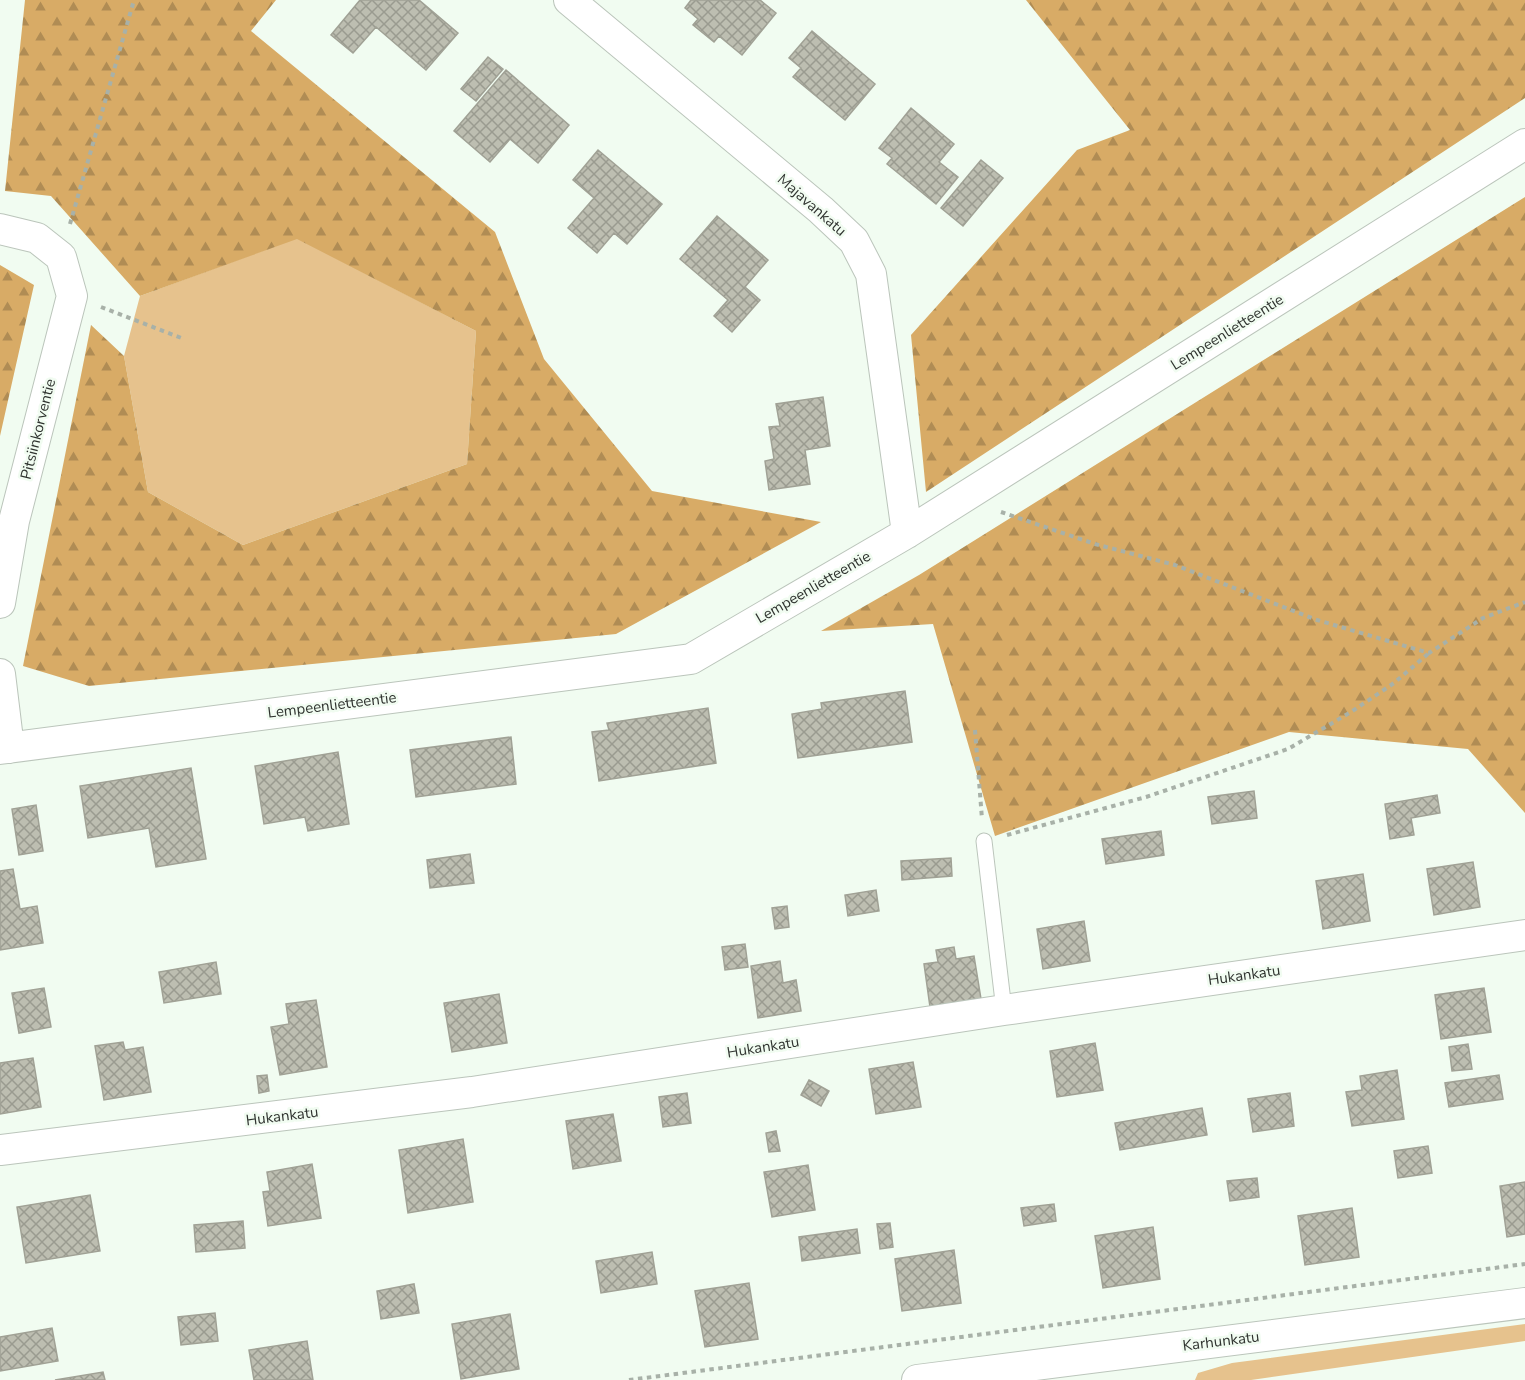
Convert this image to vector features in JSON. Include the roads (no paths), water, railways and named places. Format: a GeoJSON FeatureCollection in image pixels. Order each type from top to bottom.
{"type":"FeatureCollection","features":[{"type":"Feature","properties":{"kind":"street","name":"Majavankatu"},"geometry":{"type":"LineString","coordinates":[[569,0],[812,203],[854,241],[871,274],[907,533]]}},
{"type":"Feature","properties":{"kind":"street","name":"Lempeenlietteentie"},"geometry":{"type":"LineString","coordinates":[[4,748],[691,659],[964,498],[1525,144]]}},
{"type":"Feature","properties":{"kind":"street","name":"Pitsiinkorventie"},"geometry":{"type":"LineString","coordinates":[[0,229],[37,238],[61,257],[72,296],[14,521],[0,603]]}},
{"type":"Feature","properties":{"kind":"street"},"geometry":{"type":"LineString","coordinates":[[0,674],[4,748]]}},
{"type":"Feature","properties":{"kind":"street","name":"Hukankatu"},"geometry":{"type":"LineString","coordinates":[[0,1150],[472,1092],[1004,1010],[1525,935]]}},
{"type":"Feature","properties":{"kind":"street","name":"Karhunkatu"},"geometry":{"type":"LineString","coordinates":[[917,1380],[1089,1369],[1525,1303]]}},
{"type":"Feature","properties":{"kind":"lane"},"geometry":{"type":"LineString","coordinates":[[984,841],[1004,1010]]}}]}
